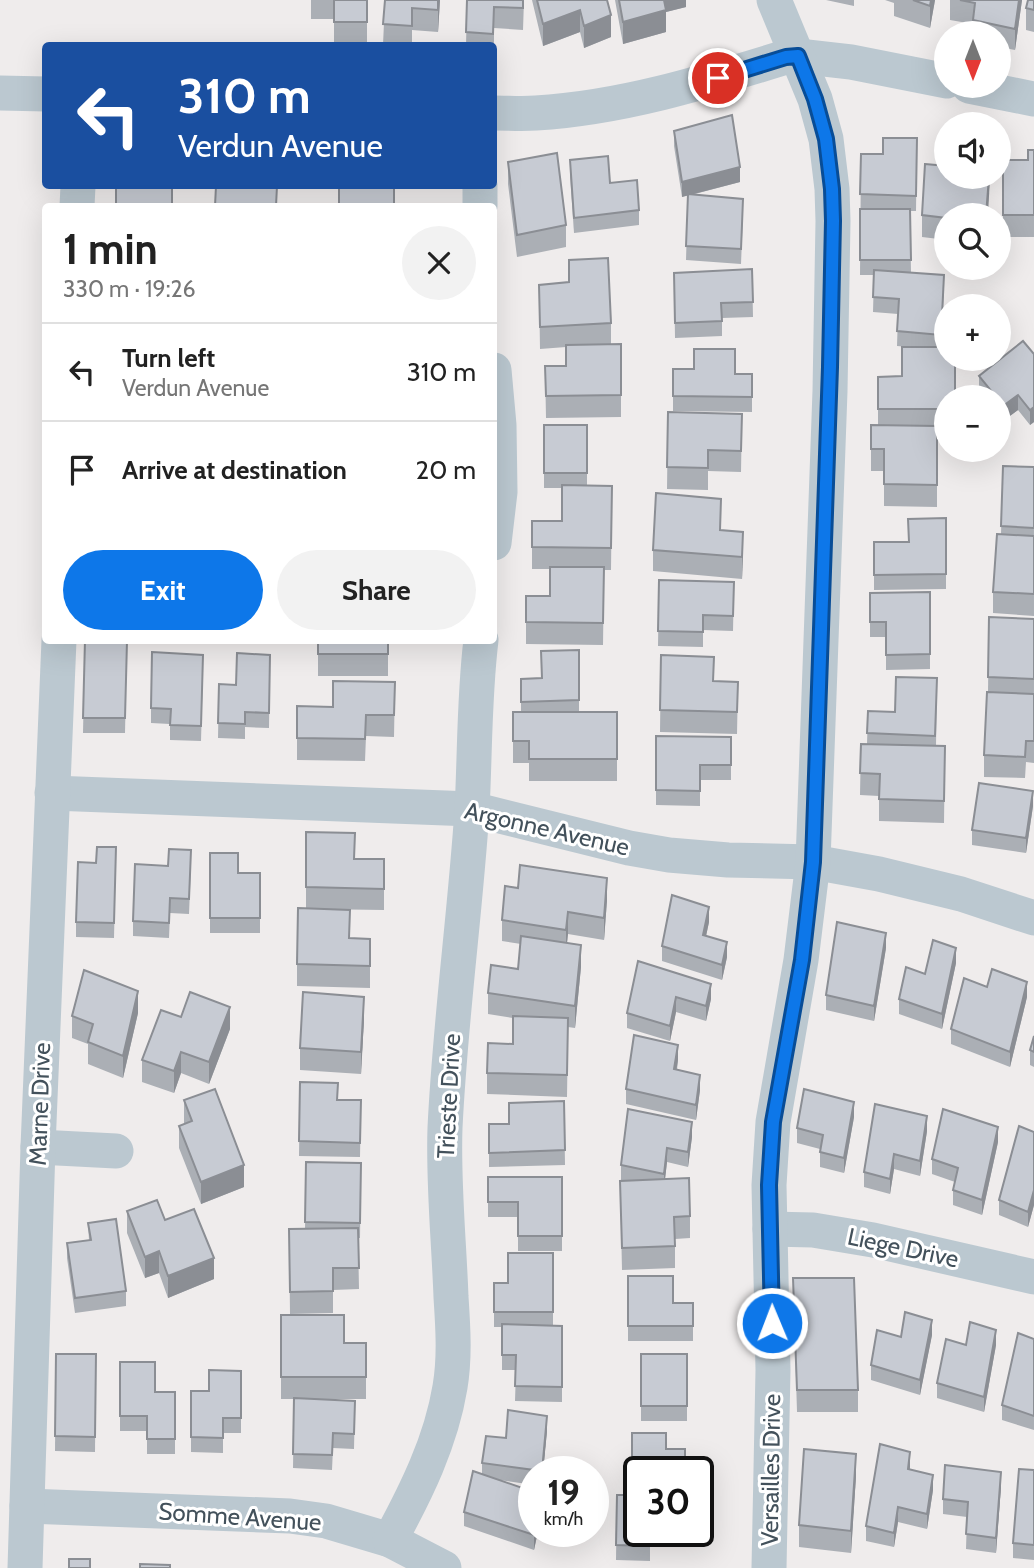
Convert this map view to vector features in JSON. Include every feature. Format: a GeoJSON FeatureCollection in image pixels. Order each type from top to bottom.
{"type":"FeatureCollection","features":[{"type":"Feature","properties":{"kind":"street","name":"Versailles Drive"},"geometry":{"type":"LineString","coordinates":[[769,1568],[773,1370],[769,1185],[773,1122],[802,960],[813,862],[830,391],[833,221],[826,139],[815,99],[774,0]]}},
{"type":"Feature","properties":{"kind":"street"},"geometry":{"type":"LineString","coordinates":[[497,113],[537,113],[603,105],[695,85],[786,57],[798,56],[851,62],[934,78]]}},
{"type":"Feature","properties":{"kind":"street"},"geometry":{"type":"LineString","coordinates":[[0,93],[42,94]]}},
{"type":"Feature","properties":{"kind":"street"},"geometry":{"type":"LineString","coordinates":[[1012,95],[1034,99]]}},
{"type":"Feature","properties":{"kind":"street"},"geometry":{"type":"LineString","coordinates":[[497,403],[500,492],[497,518]]}},
{"type":"Feature","properties":{"kind":"street","name":"Marne Drive"},"geometry":{"type":"LineString","coordinates":[[25,1568],[38,1147],[59,644]]}},
{"type":"Feature","properties":{"kind":"street","name":"Trieste Drive"},"geometry":{"type":"LineString","coordinates":[[390,1540],[437,1441],[450,1385],[453,1338],[445,1131],[449,1053],[472,809],[481,644]]}},
{"type":"Feature","properties":{"kind":"street","name":"Argonne Avenue"},"geometry":{"type":"LineString","coordinates":[[52,793],[472,809],[629,848],[669,855],[728,860],[813,862],[879,874],[961,894],[1034,918]]}},
{"type":"Feature","properties":{"kind":"street"},"geometry":{"type":"LineString","coordinates":[[38,1147],[117,1151]]}},
{"type":"Feature","properties":{"kind":"street","name":"Liege Drive"},"geometry":{"type":"LineString","coordinates":[[770,1229],[813,1230],[873,1240],[1034,1277]]}},
{"type":"Feature","properties":{"kind":"street","name":"Somme Avenue"},"geometry":{"type":"LineString","coordinates":[[27,1506],[290,1516],[326,1521],[390,1540],[444,1568]]}},
{"type":"Feature","properties":{"kind":"building"},"geometry":{"type":"Polygon","coordinates":[[[334,0],[367,0],[367,22],[334,22],[334,0]]]}},
{"type":"Feature","properties":{"kind":"building"},"geometry":{"type":"Polygon","coordinates":[[[385,0],[438,0],[438,10],[412,8],[412,26],[383,24],[385,0]]]}},
{"type":"Feature","properties":{"kind":"building"},"geometry":{"type":"Polygon","coordinates":[[[467,0],[523,0],[523,8],[494,7],[493,34],[466,32],[467,0]]]}},
{"type":"Feature","properties":{"kind":"building"},"geometry":{"type":"Polygon","coordinates":[[[537,0],[607,0],[611,15],[584,26],[580,10],[543,24],[537,0]]]}},
{"type":"Feature","properties":{"kind":"building"},"geometry":{"type":"Polygon","coordinates":[[[619,0],[664,0],[666,10],[623,22],[619,0]]]}},
{"type":"Feature","properties":{"kind":"building"},"geometry":{"type":"Polygon","coordinates":[[[913,0],[931,0],[930,6],[913,0]]]}},
{"type":"Feature","properties":{"kind":"building"},"geometry":{"type":"Polygon","coordinates":[[[960,0],[1019,0],[1015,29],[1012,28],[1012,21],[973,20],[975,3],[960,0]]]}},
{"type":"Feature","properties":{"kind":"building"},"geometry":{"type":"Polygon","coordinates":[[[1028,0],[1034,0],[1034,10],[1026,8],[1028,0]]]}},
{"type":"Feature","properties":{"kind":"building"},"geometry":{"type":"Polygon","coordinates":[[[732,115],[740,167],[682,182],[674,131],[732,115]]]}},
{"type":"Feature","properties":{"kind":"building"},"geometry":{"type":"Polygon","coordinates":[[[883,138],[917,138],[916,196],[860,194],[861,154],[883,154],[883,138]]]}},
{"type":"Feature","properties":{"kind":"building"},"geometry":{"type":"Polygon","coordinates":[[[1028,150],[1034,150],[1034,215],[1011,215],[1011,203],[1003,203],[1003,189],[1011,189],[1011,160],[1028,160],[1028,150]]]}},
{"type":"Feature","properties":{"kind":"building"},"geometry":{"type":"Polygon","coordinates":[[[557,153],[566,225],[517,235],[508,162],[557,153]]]}},
{"type":"Feature","properties":{"kind":"building"},"geometry":{"type":"Polygon","coordinates":[[[608,156],[610,183],[637,180],[639,210],[574,218],[570,160],[608,156]]]}},
{"type":"Feature","properties":{"kind":"building"},"geometry":{"type":"Polygon","coordinates":[[[925,164],[934,165],[934,189],[988,189],[987,203],[934,203],[934,216],[922,215],[925,164]]]}},
{"type":"Feature","properties":{"kind":"building"},"geometry":{"type":"Polygon","coordinates":[[[116,189],[172,189],[172,203],[116,203],[116,189]]]}},
{"type":"Feature","properties":{"kind":"building"},"geometry":{"type":"Polygon","coordinates":[[[216,189],[277,189],[276,203],[215,203],[216,189]]]}},
{"type":"Feature","properties":{"kind":"building"},"geometry":{"type":"Polygon","coordinates":[[[339,189],[394,189],[394,203],[339,203],[339,189]]]}},
{"type":"Feature","properties":{"kind":"building"},"geometry":{"type":"Polygon","coordinates":[[[688,194],[743,199],[741,249],[686,246],[688,194]]]}},
{"type":"Feature","properties":{"kind":"building"},"geometry":{"type":"Polygon","coordinates":[[[860,209],[910,209],[911,260],[860,260],[860,209]]]}},
{"type":"Feature","properties":{"kind":"building"},"geometry":{"type":"Polygon","coordinates":[[[608,258],[611,323],[540,327],[539,285],[569,282],[569,260],[608,258]]]}},
{"type":"Feature","properties":{"kind":"building"},"geometry":{"type":"Polygon","coordinates":[[[752,269],[753,302],[721,303],[722,321],[675,323],[674,273],[752,269]]]}},
{"type":"Feature","properties":{"kind":"building"},"geometry":{"type":"Polygon","coordinates":[[[874,270],[934,274],[934,280],[944,280],[943,294],[934,294],[934,334],[897,331],[899,299],[873,297],[874,270]]]}},
{"type":"Feature","properties":{"kind":"building"},"geometry":{"type":"Polygon","coordinates":[[[1023,341],[1034,354],[1034,407],[1030,410],[1018,395],[1011,400],[1011,385],[986,385],[979,376],[985,371],[1011,371],[1011,351],[1023,341]]]}},
{"type":"Feature","properties":{"kind":"building"},"geometry":{"type":"Polygon","coordinates":[[[621,344],[621,395],[546,396],[545,366],[566,366],[566,345],[621,344]]]}},
{"type":"Feature","properties":{"kind":"building"},"geometry":{"type":"Polygon","coordinates":[[[902,347],[934,347],[934,371],[955,371],[955,385],[934,385],[934,409],[878,409],[878,377],[902,376],[902,347]]]}},
{"type":"Feature","properties":{"kind":"building"},"geometry":{"type":"Polygon","coordinates":[[[694,349],[735,349],[735,374],[752,374],[752,397],[673,396],[673,369],[694,369],[694,349]]]}},
{"type":"Feature","properties":{"kind":"building"},"geometry":{"type":"Polygon","coordinates":[[[668,412],[742,414],[741,451],[708,450],[708,468],[667,467],[668,412]]]}},
{"type":"Feature","properties":{"kind":"building"},"geometry":{"type":"Polygon","coordinates":[[[544,425],[587,425],[587,473],[544,473],[544,425]]]}},
{"type":"Feature","properties":{"kind":"building"},"geometry":{"type":"Polygon","coordinates":[[[871,425],[934,426],[937,485],[884,484],[884,449],[871,449],[871,425]]]}},
{"type":"Feature","properties":{"kind":"building"},"geometry":{"type":"Polygon","coordinates":[[[1003,466],[1034,467],[1034,528],[1001,526],[1003,466]]]}},
{"type":"Feature","properties":{"kind":"building"},"geometry":{"type":"Polygon","coordinates":[[[562,485],[612,486],[611,548],[532,547],[532,521],[562,521],[562,485]]]}},
{"type":"Feature","properties":{"kind":"building"},"geometry":{"type":"Polygon","coordinates":[[[656,493],[721,499],[720,530],[743,532],[742,557],[653,550],[656,493]]]}},
{"type":"Feature","properties":{"kind":"building"},"geometry":{"type":"Polygon","coordinates":[[[946,518],[946,574],[874,575],[874,542],[909,542],[908,519],[946,518]]]}},
{"type":"Feature","properties":{"kind":"building"},"geometry":{"type":"Polygon","coordinates":[[[997,534],[1034,536],[1034,594],[993,592],[997,534]]]}},
{"type":"Feature","properties":{"kind":"building"},"geometry":{"type":"Polygon","coordinates":[[[550,567],[604,567],[603,623],[526,622],[526,596],[550,596],[550,567]]]}},
{"type":"Feature","properties":{"kind":"building"},"geometry":{"type":"Polygon","coordinates":[[[659,580],[734,582],[733,616],[703,615],[703,632],[658,631],[659,580]]]}},
{"type":"Feature","properties":{"kind":"building"},"geometry":{"type":"Polygon","coordinates":[[[930,592],[930,654],[886,655],[886,622],[870,622],[870,593],[930,592]]]}},
{"type":"Feature","properties":{"kind":"building"},"geometry":{"type":"Polygon","coordinates":[[[989,617],[1034,619],[1034,679],[988,677],[989,617]]]}},
{"type":"Feature","properties":{"kind":"building"},"geometry":{"type":"Polygon","coordinates":[[[85,644],[127,644],[125,718],[83,718],[85,644]]]}},
{"type":"Feature","properties":{"kind":"building"},"geometry":{"type":"Polygon","coordinates":[[[318,644],[388,644],[388,654],[318,654],[318,644]]]}},
{"type":"Feature","properties":{"kind":"building"},"geometry":{"type":"Polygon","coordinates":[[[579,650],[579,700],[521,702],[521,679],[542,678],[541,651],[579,650]]]}},
{"type":"Feature","properties":{"kind":"building"},"geometry":{"type":"Polygon","coordinates":[[[152,652],[203,655],[201,726],[170,725],[171,709],[151,708],[152,652]]]}},
{"type":"Feature","properties":{"kind":"building"},"geometry":{"type":"Polygon","coordinates":[[[237,653],[270,655],[269,713],[245,712],[245,724],[218,723],[219,684],[236,685],[237,653]]]}},
{"type":"Feature","properties":{"kind":"building"},"geometry":{"type":"Polygon","coordinates":[[[661,655],[714,657],[713,681],[738,682],[737,712],[660,710],[661,655]]]}},
{"type":"Feature","properties":{"kind":"building"},"geometry":{"type":"Polygon","coordinates":[[[896,677],[937,678],[935,736],[867,733],[868,711],[895,712],[896,677]]]}},
{"type":"Feature","properties":{"kind":"building"},"geometry":{"type":"Polygon","coordinates":[[[333,681],[395,682],[394,715],[366,715],[365,739],[297,738],[297,706],[333,707],[333,681]]]}},
{"type":"Feature","properties":{"kind":"building"},"geometry":{"type":"Polygon","coordinates":[[[987,692],[1034,694],[1034,741],[1026,741],[1025,757],[984,755],[987,692]]]}},
{"type":"Feature","properties":{"kind":"building"},"geometry":{"type":"Polygon","coordinates":[[[513,712],[617,712],[617,759],[529,759],[529,741],[513,741],[513,712]]]}},
{"type":"Feature","properties":{"kind":"building"},"geometry":{"type":"Polygon","coordinates":[[[656,736],[731,737],[731,765],[700,765],[700,791],[656,790],[656,736]]]}},
{"type":"Feature","properties":{"kind":"building"},"geometry":{"type":"Polygon","coordinates":[[[861,744],[945,746],[944,801],[879,799],[880,774],[860,773],[861,744]]]}},
{"type":"Feature","properties":{"kind":"building"},"geometry":{"type":"Polygon","coordinates":[[[979,783],[1033,791],[1026,838],[972,830],[979,783]]]}},
{"type":"Feature","properties":{"kind":"building"},"geometry":{"type":"Polygon","coordinates":[[[306,832],[355,833],[354,859],[384,859],[384,889],[306,887],[306,832]]]}},
{"type":"Feature","properties":{"kind":"building"},"geometry":{"type":"Polygon","coordinates":[[[97,847],[116,847],[114,923],[76,922],[78,862],[96,863],[97,847]]]}},
{"type":"Feature","properties":{"kind":"building"},"geometry":{"type":"Polygon","coordinates":[[[169,849],[191,850],[189,899],[170,898],[169,923],[133,921],[135,864],[168,866],[169,849]]]}},
{"type":"Feature","properties":{"kind":"building"},"geometry":{"type":"Polygon","coordinates":[[[210,853],[238,853],[238,873],[260,873],[260,918],[210,918],[210,853]]]}},
{"type":"Feature","properties":{"kind":"building"},"geometry":{"type":"Polygon","coordinates":[[[520,865],[607,878],[604,918],[568,912],[566,930],[502,920],[505,886],[518,888],[520,865]]]}},
{"type":"Feature","properties":{"kind":"building"},"geometry":{"type":"Polygon","coordinates":[[[672,895],[709,907],[703,935],[727,942],[722,965],[662,946],[672,895]]]}},
{"type":"Feature","properties":{"kind":"building"},"geometry":{"type":"Polygon","coordinates":[[[298,908],[350,910],[349,938],[370,939],[370,966],[297,964],[298,908]]]}},
{"type":"Feature","properties":{"kind":"building"},"geometry":{"type":"Polygon","coordinates":[[[837,922],[886,933],[874,1006],[826,995],[837,922]]]}},
{"type":"Feature","properties":{"kind":"building"},"geometry":{"type":"Polygon","coordinates":[[[521,936],[581,945],[575,1006],[488,993],[491,965],[518,969],[521,936]]]}},
{"type":"Feature","properties":{"kind":"building"},"geometry":{"type":"Polygon","coordinates":[[[933,940],[956,948],[942,1014],[899,999],[906,967],[925,974],[933,940]]]}},
{"type":"Feature","properties":{"kind":"building"},"geometry":{"type":"Polygon","coordinates":[[[638,961],[711,984],[706,1006],[676,997],[670,1026],[627,1013],[638,961]]]}},
{"type":"Feature","properties":{"kind":"building"},"geometry":{"type":"Polygon","coordinates":[[[992,969],[1027,982],[1010,1052],[951,1029],[964,978],[987,987],[992,969]]]}},
{"type":"Feature","properties":{"kind":"building"},"geometry":{"type":"Polygon","coordinates":[[[84,970],[138,991],[123,1056],[88,1042],[93,1024],[72,1016],[84,970]]]}},
{"type":"Feature","properties":{"kind":"building"},"geometry":{"type":"Polygon","coordinates":[[[190,992],[230,1007],[209,1062],[181,1052],[174,1071],[142,1060],[161,1010],[181,1017],[190,992]]]}},
{"type":"Feature","properties":{"kind":"building"},"geometry":{"type":"Polygon","coordinates":[[[303,992],[364,997],[361,1052],[300,1048],[303,992]]]}},
{"type":"Feature","properties":{"kind":"building"},"geometry":{"type":"Polygon","coordinates":[[[513,1016],[568,1018],[567,1075],[487,1073],[488,1043],[513,1044],[513,1016]]]}},
{"type":"Feature","properties":{"kind":"building"},"geometry":{"type":"Polygon","coordinates":[[[634,1035],[678,1045],[674,1069],[700,1075],[696,1105],[626,1089],[634,1035]]]}},
{"type":"Feature","properties":{"kind":"building"},"geometry":{"type":"Polygon","coordinates":[[[1034,1036],[1034,1052],[1030,1050],[1034,1036]]]}},
{"type":"Feature","properties":{"kind":"building"},"geometry":{"type":"Polygon","coordinates":[[[300,1082],[338,1083],[337,1100],[361,1100],[360,1143],[299,1141],[300,1082]]]}},
{"type":"Feature","properties":{"kind":"building"},"geometry":{"type":"Polygon","coordinates":[[[215,1089],[244,1165],[201,1182],[179,1126],[192,1121],[184,1100],[215,1089]]]}},
{"type":"Feature","properties":{"kind":"building"},"geometry":{"type":"Polygon","coordinates":[[[804,1089],[854,1102],[844,1158],[820,1152],[823,1135],[797,1128],[804,1089]]]}},
{"type":"Feature","properties":{"kind":"building"},"geometry":{"type":"Polygon","coordinates":[[[564,1101],[565,1150],[489,1153],[489,1124],[509,1124],[509,1103],[564,1101]]]}},
{"type":"Feature","properties":{"kind":"building"},"geometry":{"type":"Polygon","coordinates":[[[875,1104],[927,1116],[920,1161],[894,1154],[890,1179],[864,1172],[875,1104]]]}},
{"type":"Feature","properties":{"kind":"building"},"geometry":{"type":"Polygon","coordinates":[[[628,1109],[692,1122],[688,1152],[667,1148],[664,1174],[621,1165],[628,1109]]]}},
{"type":"Feature","properties":{"kind":"building"},"geometry":{"type":"Polygon","coordinates":[[[943,1109],[998,1127],[982,1200],[953,1190],[958,1168],[932,1159],[943,1109]]]}},
{"type":"Feature","properties":{"kind":"building"},"geometry":{"type":"Polygon","coordinates":[[[1019,1126],[1034,1132],[1034,1190],[1028,1212],[999,1200],[1019,1126]]]}},
{"type":"Feature","properties":{"kind":"building"},"geometry":{"type":"Polygon","coordinates":[[[306,1162],[361,1163],[360,1223],[305,1222],[306,1162]]]}},
{"type":"Feature","properties":{"kind":"building"},"geometry":{"type":"Polygon","coordinates":[[[488,1177],[562,1177],[562,1236],[518,1236],[518,1202],[488,1202],[488,1177]]]}},
{"type":"Feature","properties":{"kind":"building"},"geometry":{"type":"Polygon","coordinates":[[[689,1178],[690,1216],[674,1217],[675,1246],[622,1248],[620,1181],[689,1178]]]}},
{"type":"Feature","properties":{"kind":"building"},"geometry":{"type":"Polygon","coordinates":[[[157,1200],[165,1220],[194,1209],[214,1258],[168,1276],[159,1251],[145,1257],[127,1211],[157,1200]]]}},
{"type":"Feature","properties":{"kind":"building"},"geometry":{"type":"Polygon","coordinates":[[[116,1219],[126,1291],[75,1298],[67,1243],[91,1240],[88,1223],[116,1219]]]}},
{"type":"Feature","properties":{"kind":"building"},"geometry":{"type":"Polygon","coordinates":[[[358,1228],[359,1268],[333,1268],[333,1291],[290,1292],[289,1229],[358,1228]]]}},
{"type":"Feature","properties":{"kind":"building"},"geometry":{"type":"Polygon","coordinates":[[[508,1253],[553,1253],[553,1312],[494,1312],[494,1283],[508,1283],[508,1253]]]}},
{"type":"Feature","properties":{"kind":"building"},"geometry":{"type":"Polygon","coordinates":[[[628,1276],[673,1276],[673,1303],[693,1303],[693,1326],[628,1326],[628,1276]]]}},
{"type":"Feature","properties":{"kind":"building"},"geometry":{"type":"Polygon","coordinates":[[[793,1278],[854,1278],[858,1390],[797,1390],[793,1278]]]}},
{"type":"Feature","properties":{"kind":"building"},"geometry":{"type":"Polygon","coordinates":[[[905,1312],[932,1320],[920,1380],[871,1365],[877,1330],[901,1337],[905,1312]]]}},
{"type":"Feature","properties":{"kind":"building"},"geometry":{"type":"Polygon","coordinates":[[[281,1315],[344,1315],[344,1343],[366,1343],[366,1377],[281,1377],[281,1315]]]}},
{"type":"Feature","properties":{"kind":"building"},"geometry":{"type":"Polygon","coordinates":[[[970,1322],[996,1330],[984,1397],[937,1383],[946,1339],[966,1345],[970,1322]]]}},
{"type":"Feature","properties":{"kind":"building"},"geometry":{"type":"Polygon","coordinates":[[[502,1324],[562,1326],[562,1387],[515,1386],[516,1355],[502,1355],[502,1324]]]}},
{"type":"Feature","properties":{"kind":"building"},"geometry":{"type":"Polygon","coordinates":[[[1018,1333],[1034,1339],[1034,1416],[1002,1405],[1018,1333]]]}},
{"type":"Feature","properties":{"kind":"building"},"geometry":{"type":"Polygon","coordinates":[[[56,1354],[96,1354],[95,1437],[55,1436],[56,1354]]]}},
{"type":"Feature","properties":{"kind":"building"},"geometry":{"type":"Polygon","coordinates":[[[641,1354],[687,1354],[687,1406],[641,1406],[641,1354]]]}},
{"type":"Feature","properties":{"kind":"building"},"geometry":{"type":"Polygon","coordinates":[[[120,1362],[155,1362],[155,1392],[175,1392],[175,1439],[147,1439],[147,1416],[120,1416],[120,1362]]]}},
{"type":"Feature","properties":{"kind":"building"},"geometry":{"type":"Polygon","coordinates":[[[209,1370],[241,1371],[241,1418],[223,1418],[223,1438],[191,1437],[191,1391],[209,1391],[209,1370]]]}},
{"type":"Feature","properties":{"kind":"building"},"geometry":{"type":"Polygon","coordinates":[[[294,1398],[355,1401],[354,1434],[333,1433],[332,1455],[293,1454],[294,1398]]]}},
{"type":"Feature","properties":{"kind":"building"},"geometry":{"type":"Polygon","coordinates":[[[508,1410],[547,1416],[543,1456],[518,1456],[518,1468],[482,1463],[486,1436],[506,1438],[508,1410]]]}},
{"type":"Feature","properties":{"kind":"building"},"geometry":{"type":"Polygon","coordinates":[[[632,1433],[666,1433],[666,1449],[685,1449],[685,1456],[632,1456],[632,1433]]]}},
{"type":"Feature","properties":{"kind":"building"},"geometry":{"type":"Polygon","coordinates":[[[880,1444],[910,1452],[908,1469],[933,1475],[927,1514],[898,1507],[894,1533],[866,1526],[880,1444]]]}},
{"type":"Feature","properties":{"kind":"building"},"geometry":{"type":"Polygon","coordinates":[[[804,1449],[856,1454],[851,1531],[799,1525],[804,1449]]]}},
{"type":"Feature","properties":{"kind":"building"},"geometry":{"type":"Polygon","coordinates":[[[945,1465],[1001,1472],[996,1538],[966,1534],[968,1502],[943,1499],[945,1465]]]}},
{"type":"Feature","properties":{"kind":"building"},"geometry":{"type":"Polygon","coordinates":[[[1019,1469],[1034,1470],[1034,1545],[1013,1543],[1019,1469]]]}},
{"type":"Feature","properties":{"kind":"building"},"geometry":{"type":"Polygon","coordinates":[[[473,1471],[518,1486],[518,1530],[464,1512],[473,1471]]]}},
{"type":"Feature","properties":{"kind":"building"},"geometry":{"type":"Polygon","coordinates":[[[617,1495],[623,1495],[623,1545],[616,1545],[617,1495]]]}},
{"type":"Feature","properties":{"kind":"building"},"geometry":{"type":"Polygon","coordinates":[[[69,1559],[90,1559],[90,1568],[69,1568],[69,1559]]]}},
{"type":"Feature","properties":{"kind":"building"},"geometry":{"type":"Polygon","coordinates":[[[140,1564],[170,1565],[170,1568],[140,1568],[140,1564]]]}},
{"type":"Feature","properties":{"kind":"route"},"geometry":{"type":"LineString","coordinates":[[718,78],[786,57],[798,56],[815,99],[826,139],[832,189],[830,391],[813,862],[802,960],[773,1122],[769,1185],[772,1323]]}}]}
